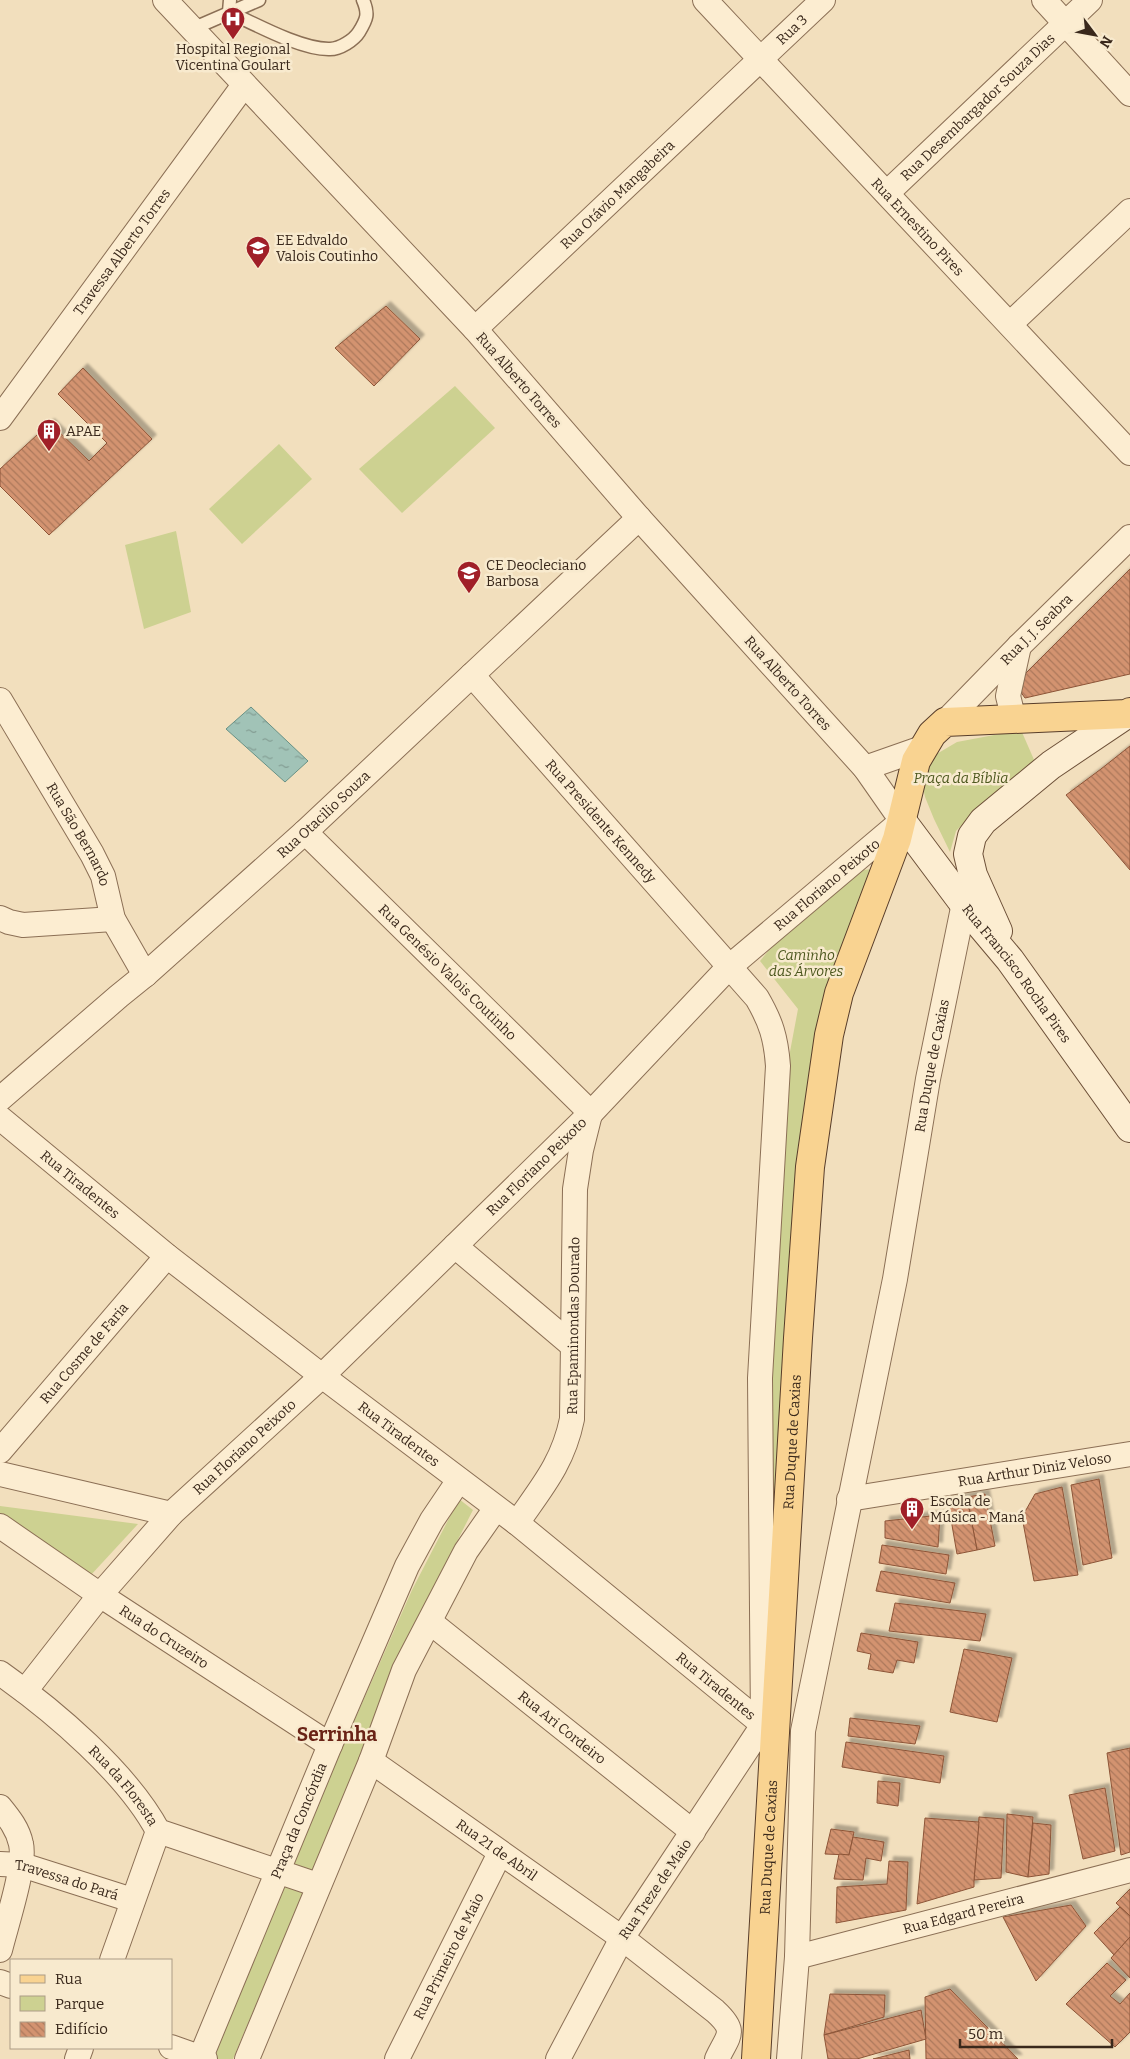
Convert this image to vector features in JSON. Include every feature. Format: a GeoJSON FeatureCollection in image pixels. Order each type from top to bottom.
{"type":"FeatureCollection","features":[{"type":"Feature","properties":{"kind":"main road"},"geometry":{"type":"LineString","coordinates":[[945,722],[1128,713]]}},
{"type":"Feature","properties":{"kind":"main road","name":"Rua Duque de Caxias"},"geometry":{"type":"LineString","coordinates":[[756,2059],[769,1729],[810,1166],[829,1035],[838,993],[900,830],[912,775],[922,748],[932,734],[945,722]]}},
{"type":"Feature","properties":{"kind":"street","name":"Rua Alberto Torres"},"geometry":{"type":"LineString","coordinates":[[165,0],[475,329],[639,518],[865,768]]}},
{"type":"Feature","properties":{"kind":"street","name":"Rua Ernestino Pires"},"geometry":{"type":"LineString","coordinates":[[705,0],[1130,453]]}},
{"type":"Feature","properties":{"kind":"street","name":"Rua 3"},"geometry":{"type":"LineString","coordinates":[[761,59],[823,0]]}},
{"type":"Feature","properties":{"kind":"street"},"geometry":{"type":"LineString","coordinates":[[1044,0],[1130,94]]}},
{"type":"Feature","properties":{"kind":"street","name":"Rua Desembargador Souza Dias"},"geometry":{"type":"LineString","coordinates":[[887,193],[1090,0]]}},
{"type":"Feature","properties":{"kind":"street","name":"Rua Otávio Mangabeira"},"geometry":{"type":"LineString","coordinates":[[475,329],[761,59]]}},
{"type":"Feature","properties":{"kind":"street","name":"Travessa Alberto Torres"},"geometry":{"type":"LineString","coordinates":[[0,418],[244,85]]}},
{"type":"Feature","properties":{"kind":"street"},"geometry":{"type":"LineString","coordinates":[[1010,324],[1130,211]]}},
{"type":"Feature","properties":{"kind":"street","name":"Rua Otacilio Souza"},"geometry":{"type":"LineString","coordinates":[[0,1100],[145,975],[305,832],[639,518]]}},
{"type":"Feature","properties":{"kind":"street","name":"Rua J. J. Seabra"},"geometry":{"type":"LineString","coordinates":[[945,722],[1019,646],[1130,538]]}},
{"type":"Feature","properties":{"kind":"street"},"geometry":{"type":"LineString","coordinates":[[1014,720],[1008,696],[1019,646]]}},
{"type":"Feature","properties":{"kind":"street","name":"Rua Presidente Kennedy"},"geometry":{"type":"LineString","coordinates":[[472,675],[728,968]]}},
{"type":"Feature","properties":{"kind":"street","name":"Rua São Bernardo"},"geometry":{"type":"LineString","coordinates":[[0,700],[103,876],[113,919],[145,975]]}},
{"type":"Feature","properties":{"kind":"street"},"geometry":{"type":"LineString","coordinates":[[1010,960],[973,875],[968,854],[972,836],[982,821],[1051,765],[1128,713]]}},
{"type":"Feature","properties":{"kind":"street"},"geometry":{"type":"LineString","coordinates":[[865,768],[922,748]]}},
{"type":"Feature","properties":{"kind":"street","name":"Rua Francisco Rocha Pires"},"geometry":{"type":"LineString","coordinates":[[865,768],[900,830],[964,903],[1010,960],[1130,1128]]}},
{"type":"Feature","properties":{"kind":"street","name":"Rua Floriano Peixoto"},"geometry":{"type":"LineString","coordinates":[[25,1691],[100,1595],[172,1514],[322,1376],[456,1246],[591,1113],[728,968],[900,830]]}},
{"type":"Feature","properties":{"kind":"street","name":"Rua Genésio Valois Coutinho"},"geometry":{"type":"LineString","coordinates":[[305,832],[591,1113]]}},
{"type":"Feature","properties":{"kind":"street","name":"Rua Duque de Caxias"},"geometry":{"type":"LineString","coordinates":[[789,2059],[797,1957],[803,1730],[895,1279],[928,1079],[964,903]]}},
{"type":"Feature","properties":{"kind":"street"},"geometry":{"type":"LineString","coordinates":[[0,918],[9,922],[23,924],[113,919]]}},
{"type":"Feature","properties":{"kind":"street","name":"Rua Duque de Caxias"},"geometry":{"type":"LineString","coordinates":[[728,968],[757,998],[769,1018],[776,1040],[778,1066],[760,1378],[769,1729]]}},
{"type":"Feature","properties":{"kind":"street","name":"Rua Epaminondas Dourado"},"geometry":{"type":"LineString","coordinates":[[517,1523],[552,1474],[567,1439],[572,1419],[576,1189],[581,1150],[591,1113]]}},
{"type":"Feature","properties":{"kind":"street","name":"Rua Tiradentes"},"geometry":{"type":"LineString","coordinates":[[0,1118],[167,1256],[517,1523],[769,1729]]}},
{"type":"Feature","properties":{"kind":"street"},"geometry":{"type":"LineString","coordinates":[[456,1246],[572,1345]]}},
{"type":"Feature","properties":{"kind":"street","name":"Rua Cosme de Faria"},"geometry":{"type":"LineString","coordinates":[[0,1451],[167,1256]]}},
{"type":"Feature","properties":{"kind":"street","name":"Rua Arthur Diniz Veloso"},"geometry":{"type":"LineString","coordinates":[[849,1500],[1130,1454]]}},
{"type":"Feature","properties":{"kind":"street"},"geometry":{"type":"LineString","coordinates":[[0,1474],[172,1514]]}},
{"type":"Feature","properties":{"kind":"street","name":"Praça da Concórdia"},"geometry":{"type":"LineString","coordinates":[[202,2058],[330,1745],[407,1566],[432,1520],[459,1480]]}},
{"type":"Feature","properties":{"kind":"street"},"geometry":{"type":"LineString","coordinates":[[247,2059],[371,1761],[404,1670],[466,1552],[496,1508]]}},
{"type":"Feature","properties":{"kind":"street","name":"Rua do Cruzeiro"},"geometry":{"type":"LineString","coordinates":[[0,1526],[100,1595],[330,1745]]}},
{"type":"Feature","properties":{"kind":"street","name":"Rua Ari Cordeiro"},"geometry":{"type":"LineString","coordinates":[[430,1622],[693,1832]]}},
{"type":"Feature","properties":{"kind":"street"},"geometry":{"type":"LineString","coordinates":[[369,1654],[404,1670]]}},
{"type":"Feature","properties":{"kind":"street","name":"Rua da Floresta"},"geometry":{"type":"LineString","coordinates":[[0,1673],[25,1691],[76,1735],[114,1773],[150,1815],[158,1831],[318,1885]]}},
{"type":"Feature","properties":{"kind":"street"},"geometry":{"type":"LineString","coordinates":[[769,1729],[803,1730]]}},
{"type":"Feature","properties":{"kind":"street","name":"Rua Treze de Maio"},"geometry":{"type":"LineString","coordinates":[[558,2059],[622,1938],[693,1832],[769,1729]]}},
{"type":"Feature","properties":{"kind":"street","name":"Rua 21 de Abril"},"geometry":{"type":"LineString","coordinates":[[371,1761],[622,1938]]}},
{"type":"Feature","properties":{"kind":"street"},"geometry":{"type":"LineString","coordinates":[[0,1806],[17,1831],[22,1845],[11,1864],[0,1950]]}},
{"type":"Feature","properties":{"kind":"street"},"geometry":{"type":"LineString","coordinates":[[112,1959],[158,1831]]}},
{"type":"Feature","properties":{"kind":"street","name":"Rua Primeiro de Maio"},"geometry":{"type":"LineString","coordinates":[[397,2059],[500,1853]]}},
{"type":"Feature","properties":{"kind":"street","name":"Travessa do Pará"},"geometry":{"type":"LineString","coordinates":[[11,1864],[132,1900]]}},
{"type":"Feature","properties":{"kind":"street","name":"Rua Edgard Pereira"},"geometry":{"type":"LineString","coordinates":[[797,1957],[1130,1870]]}},
{"type":"Feature","properties":{"kind":"street"},"geometry":{"type":"LineString","coordinates":[[622,1938],[715,2011],[728,2024],[730,2036],[717,2059]]}},
{"type":"Feature","properties":{"kind":"street"},"geometry":{"type":"LineString","coordinates":[[172,2047],[202,2058]]}},
{"type":"Feature","properties":{"kind":"lane"},"geometry":{"type":"LineString","coordinates":[[192,29],[229,6],[259,0]]}},
{"type":"Feature","properties":{"kind":"lane"},"geometry":{"type":"LineString","coordinates":[[229,6],[305,45],[330,49],[340,47],[358,34],[368,11],[362,0]]}},
{"type":"Feature","properties":{"kind":"green space"},"geometry":{"type":"Polygon","coordinates":[[[455,386],[495,428],[402,513],[359,469],[455,386]]]}},
{"type":"Feature","properties":{"kind":"green space"},"geometry":{"type":"Polygon","coordinates":[[[279,444],[312,479],[242,544],[209,509],[279,444]]]}},
{"type":"Feature","properties":{"kind":"green space"},"geometry":{"type":"Polygon","coordinates":[[[176,531],[191,612],[144,629],[125,545],[176,531]]]}},
{"type":"Feature","properties":{"kind":"green space","name":"Praça da Bíblia"},"geometry":{"type":"Polygon","coordinates":[[[1021,730],[1035,762],[982,804],[956,831],[950,852],[925,797],[922,782],[935,755],[957,742],[1021,730]]]}},
{"type":"Feature","properties":{"kind":"green space","name":"Caminho das Árvores"},"geometry":{"type":"Polygon","coordinates":[[[880,868],[828,1002],[797,1285],[761,1655],[783,1089],[798,1009],[760,961],[774,944],[855,871],[880,868]]]}},
{"type":"Feature","properties":{"kind":"green space"},"geometry":{"type":"Polygon","coordinates":[[[459,1499],[473,1510],[427,1600],[233,2059],[213,2059],[259,1937],[412,1590],[459,1499]]]}},
{"type":"Feature","properties":{"kind":"green space"},"geometry":{"type":"Polygon","coordinates":[[[0,1506],[138,1524],[90,1576],[0,1516],[0,1506]]]}},
{"type":"Feature","properties":{"kind":"water"},"geometry":{"type":"Polygon","coordinates":[[[251,707],[308,761],[285,782],[226,729],[251,707]]]}},
{"type":"Feature","properties":{"kind":"building"},"geometry":{"type":"Polygon","coordinates":[[[386,306],[420,339],[374,386],[335,348],[386,306]]]}},
{"type":"Feature","properties":{"kind":"building","name":"APAE"},"geometry":{"type":"Polygon","coordinates":[[[83,368],[152,439],[49,535],[0,486],[0,469],[50,423],[89,461],[107,443],[58,394],[83,368]]]}},
{"type":"Feature","properties":{"kind":"building"},"geometry":{"type":"Polygon","coordinates":[[[1130,569],[1130,674],[1025,698],[1015,684],[1130,569]]]}},
{"type":"Feature","properties":{"kind":"building"},"geometry":{"type":"Polygon","coordinates":[[[1130,746],[1130,870],[1066,795],[1130,746]]]}},
{"type":"Feature","properties":{"kind":"building"},"geometry":{"type":"Polygon","coordinates":[[[1099,1479],[1112,1558],[1083,1565],[1071,1485],[1099,1479]]]}},
{"type":"Feature","properties":{"kind":"building"},"geometry":{"type":"Polygon","coordinates":[[[1062,1487],[1078,1575],[1034,1581],[1022,1517],[1035,1494],[1062,1487]]]}},
{"type":"Feature","properties":{"kind":"building"},"geometry":{"type":"Polygon","coordinates":[[[985,1494],[995,1546],[977,1550],[967,1497],[985,1494]]]}},
{"type":"Feature","properties":{"kind":"building"},"geometry":{"type":"Polygon","coordinates":[[[967,1497],[977,1550],[957,1554],[948,1502],[967,1497]]]}},
{"type":"Feature","properties":{"kind":"building","name":"Escola de Música - Maná"},"geometry":{"type":"Polygon","coordinates":[[[940,1515],[938,1547],[885,1538],[885,1521],[940,1515]]]}},
{"type":"Feature","properties":{"kind":"building"},"geometry":{"type":"Polygon","coordinates":[[[882,1545],[949,1555],[946,1574],[879,1563],[882,1545]]]}},
{"type":"Feature","properties":{"kind":"building"},"geometry":{"type":"Polygon","coordinates":[[[881,1571],[955,1583],[950,1603],[876,1591],[881,1571]]]}},
{"type":"Feature","properties":{"kind":"building"},"geometry":{"type":"Polygon","coordinates":[[[895,1603],[986,1614],[980,1641],[889,1631],[895,1603]]]}},
{"type":"Feature","properties":{"kind":"building"},"geometry":{"type":"Polygon","coordinates":[[[861,1633],[918,1642],[914,1663],[897,1660],[893,1673],[868,1669],[871,1654],[857,1651],[861,1633]]]}},
{"type":"Feature","properties":{"kind":"building"},"geometry":{"type":"Polygon","coordinates":[[[964,1649],[1012,1658],[997,1722],[950,1712],[964,1649]]]}},
{"type":"Feature","properties":{"kind":"building"},"geometry":{"type":"Polygon","coordinates":[[[850,1718],[920,1726],[915,1744],[848,1736],[850,1718]]]}},
{"type":"Feature","properties":{"kind":"building"},"geometry":{"type":"Polygon","coordinates":[[[846,1742],[944,1756],[940,1783],[842,1767],[846,1742]]]}},
{"type":"Feature","properties":{"kind":"building"},"geometry":{"type":"Polygon","coordinates":[[[1130,1748],[1130,1852],[1121,1855],[1107,1753],[1130,1748]]]}},
{"type":"Feature","properties":{"kind":"building"},"geometry":{"type":"Polygon","coordinates":[[[878,1781],[900,1783],[898,1806],[877,1803],[878,1781]]]}},
{"type":"Feature","properties":{"kind":"building"},"geometry":{"type":"Polygon","coordinates":[[[1105,1788],[1115,1851],[1083,1859],[1069,1795],[1105,1788]]]}},
{"type":"Feature","properties":{"kind":"building"},"geometry":{"type":"Polygon","coordinates":[[[1007,1814],[1033,1817],[1028,1877],[1006,1872],[1007,1814]]]}},
{"type":"Feature","properties":{"kind":"building"},"geometry":{"type":"Polygon","coordinates":[[[979,1817],[1004,1819],[1001,1878],[974,1880],[979,1817]]]}},
{"type":"Feature","properties":{"kind":"building"},"geometry":{"type":"Polygon","coordinates":[[[925,1818],[979,1822],[974,1887],[917,1904],[925,1818]]]}},
{"type":"Feature","properties":{"kind":"building"},"geometry":{"type":"Polygon","coordinates":[[[1033,1823],[1051,1825],[1049,1874],[1028,1877],[1033,1823]]]}},
{"type":"Feature","properties":{"kind":"building"},"geometry":{"type":"Polygon","coordinates":[[[831,1829],[854,1832],[849,1855],[825,1854],[831,1829]]]}},
{"type":"Feature","properties":{"kind":"building"},"geometry":{"type":"Polygon","coordinates":[[[853,1837],[884,1842],[881,1861],[866,1858],[863,1880],[834,1879],[839,1854],[849,1855],[853,1837]]]}},
{"type":"Feature","properties":{"kind":"building"},"geometry":{"type":"Polygon","coordinates":[[[889,1861],[908,1862],[906,1910],[836,1923],[837,1887],[887,1884],[889,1861]]]}},
{"type":"Feature","properties":{"kind":"building"},"geometry":{"type":"Polygon","coordinates":[[[1130,1889],[1130,1916],[1116,1903],[1130,1889]]]}},
{"type":"Feature","properties":{"kind":"building"},"geometry":{"type":"Polygon","coordinates":[[[1071,1905],[1086,1926],[1036,1981],[1003,1917],[1071,1905]]]}},
{"type":"Feature","properties":{"kind":"building"},"geometry":{"type":"Polygon","coordinates":[[[1120,1907],[1130,1916],[1130,1937],[1114,1955],[1094,1933],[1120,1907]]]}},
{"type":"Feature","properties":{"kind":"building"},"geometry":{"type":"Polygon","coordinates":[[[1130,1937],[1130,1978],[1111,1958],[1130,1937]]]}},
{"type":"Feature","properties":{"kind":"building"},"geometry":{"type":"Polygon","coordinates":[[[1107,1963],[1126,1980],[1110,1996],[1120,2004],[1130,1993],[1130,2032],[1115,2047],[1066,2004],[1107,1963]]]}},
{"type":"Feature","properties":{"kind":"building"},"geometry":{"type":"Polygon","coordinates":[[[950,1989],[1018,2059],[926,2059],[925,1997],[950,1989]]]}},
{"type":"Feature","properties":{"kind":"building"},"geometry":{"type":"Polygon","coordinates":[[[830,1994],[885,1995],[884,2017],[824,2035],[830,1994]]]}},
{"type":"Feature","properties":{"kind":"building"},"geometry":{"type":"Polygon","coordinates":[[[921,2010],[926,2039],[857,2059],[828,2059],[824,2035],[921,2010]]]}},
{"type":"Feature","properties":{"kind":"building"},"geometry":{"type":"Polygon","coordinates":[[[909,2050],[910,2059],[873,2059],[909,2050]]]}},
{"type":"Feature","properties":{"kind":"place","name":"Hospital Regional Vicentina Goulart"},"geometry":{"type":"Point","coordinates":[233,40]}},
{"type":"Feature","properties":{"kind":"place","name":"EE Edvaldo Valois Coutinho"},"geometry":{"type":"Point","coordinates":[258,269]}},
{"type":"Feature","properties":{"kind":"place","name":"APAE"},"geometry":{"type":"Point","coordinates":[49,452]}},
{"type":"Feature","properties":{"kind":"place","name":"CE Deocleciano Barbosa"},"geometry":{"type":"Point","coordinates":[469,594]}},
{"type":"Feature","properties":{"kind":"place","name":"Escola de Música - Maná"},"geometry":{"type":"Point","coordinates":[912,1530]}},
{"type":"Feature","properties":{"kind":"district","name":"Serrinha"},"geometry":{"type":"Point","coordinates":[337,1734]}}]}
